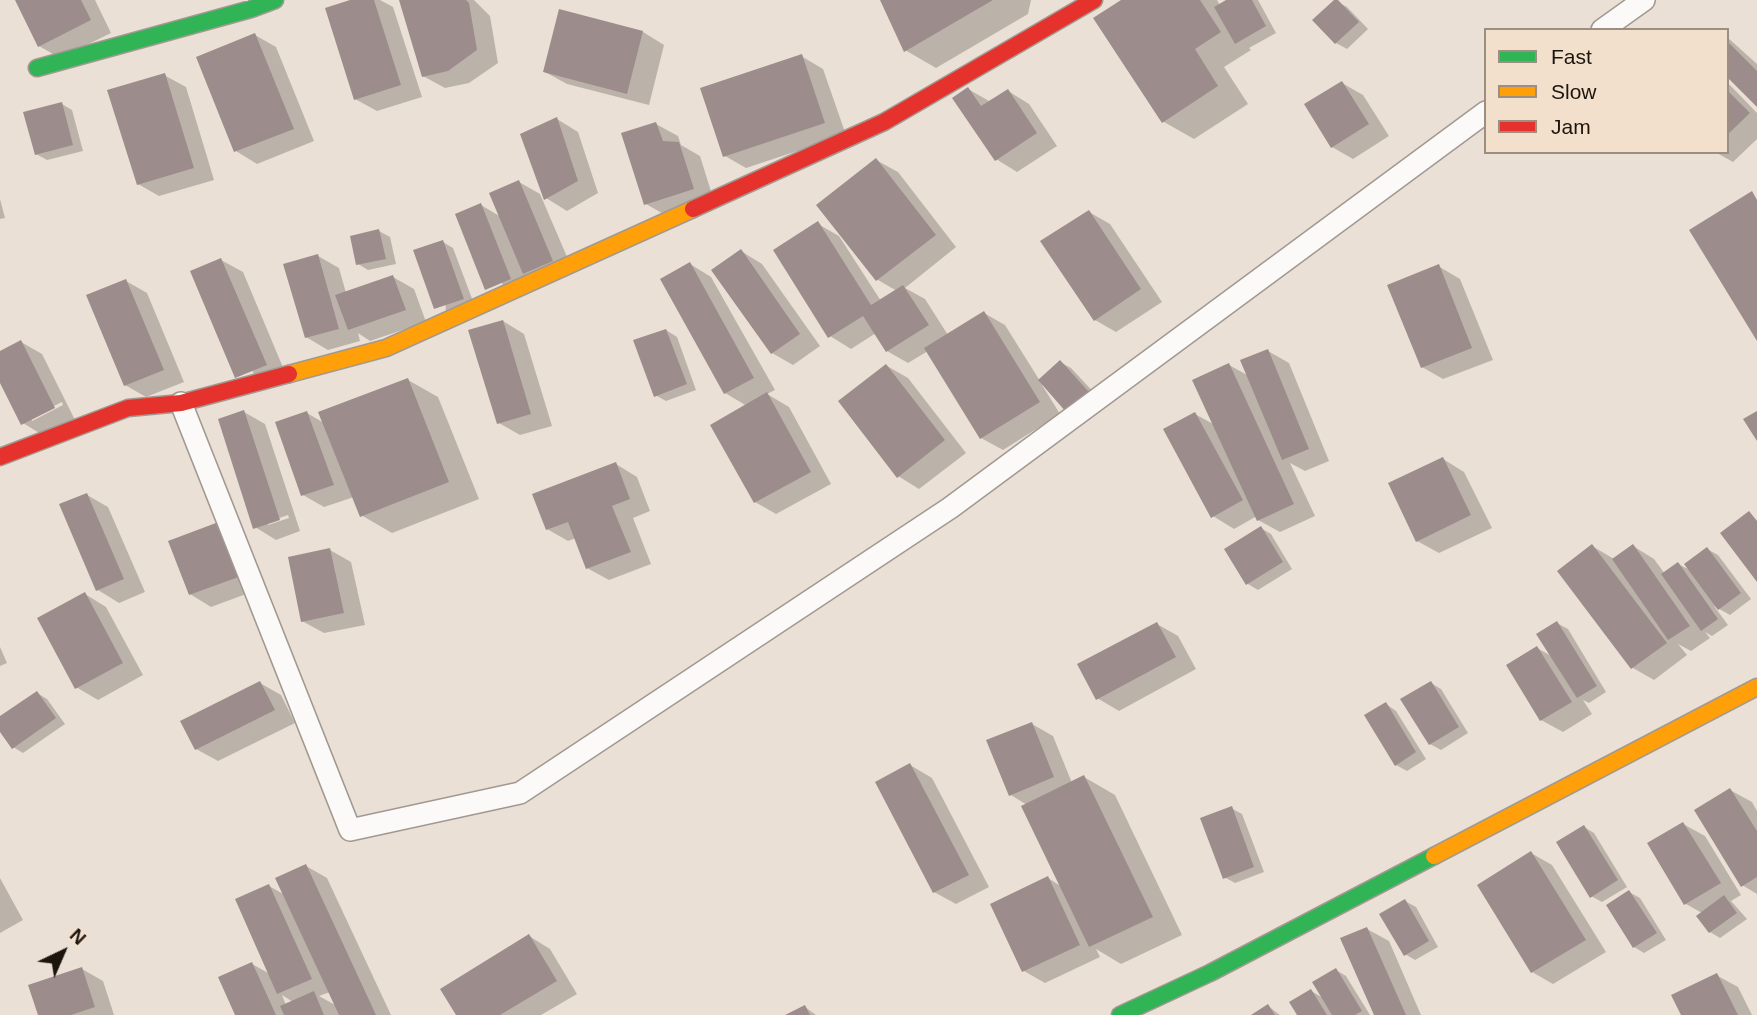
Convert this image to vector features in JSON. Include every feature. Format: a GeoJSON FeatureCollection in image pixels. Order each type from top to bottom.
{"type":"FeatureCollection","features":[{"type":"Feature","properties":{"kind":"street"},"geometry":{"type":"LineString","coordinates":[[37,68],[275,0]]}},
{"type":"Feature","properties":{"kind":"street"},"geometry":{"type":"LineString","coordinates":[[0,457],[128,408],[181,403],[386,348],[884,122],[1094,0]]}},
{"type":"Feature","properties":{"kind":"street"},"geometry":{"type":"LineString","coordinates":[[1120,1015],[1223,967],[1757,687]]}},
{"type":"Feature","properties":{"kind":"lane"},"geometry":{"type":"LineString","coordinates":[[1605,28],[1644,0]]}},
{"type":"Feature","properties":{"kind":"lane"},"geometry":{"type":"LineString","coordinates":[[181,403],[350,830],[507,796],[520,793],[950,508],[1484,113]]}},
{"type":"Feature","properties":{"kind":"building"},"geometry":{"type":"Polygon","coordinates":[[[15,0],[81,0],[91,20],[38,47],[15,0]]]}},
{"type":"Feature","properties":{"kind":"building"},"geometry":{"type":"Polygon","coordinates":[[[350,0],[374,0],[401,85],[354,100],[325,8],[350,0]]]}},
{"type":"Feature","properties":{"kind":"building"},"geometry":{"type":"Polygon","coordinates":[[[399,0],[466,0],[469,3],[477,50],[448,71],[422,77],[399,0]]]}},
{"type":"Feature","properties":{"kind":"building"},"geometry":{"type":"Polygon","coordinates":[[[880,0],[993,0],[904,52],[880,0]]]}},
{"type":"Feature","properties":{"kind":"building"},"geometry":{"type":"Polygon","coordinates":[[[1121,0],[1200,0],[1221,32],[1195,49],[1218,86],[1162,123],[1093,18],[1121,0]]]}},
{"type":"Feature","properties":{"kind":"building"},"geometry":{"type":"Polygon","coordinates":[[[1226,0],[1252,0],[1266,26],[1235,44],[1214,7],[1226,0]]]}},
{"type":"Feature","properties":{"kind":"building"},"geometry":{"type":"Polygon","coordinates":[[[1334,0],[1338,0],[1359,22],[1335,44],[1312,20],[1334,0]]]}},
{"type":"Feature","properties":{"kind":"building"},"geometry":{"type":"Polygon","coordinates":[[[559,9],[643,31],[627,94],[543,72],[559,9]]]}},
{"type":"Feature","properties":{"kind":"building"},"geometry":{"type":"Polygon","coordinates":[[[255,33],[294,129],[234,152],[196,57],[255,33]]]}},
{"type":"Feature","properties":{"kind":"building"},"geometry":{"type":"Polygon","coordinates":[[[1729,43],[1757,71],[1757,107],[1729,79],[1729,43]]]}},
{"type":"Feature","properties":{"kind":"building"},"geometry":{"type":"Polygon","coordinates":[[[802,54],[825,123],[723,157],[700,88],[802,54]]]}},
{"type":"Feature","properties":{"kind":"building"},"geometry":{"type":"Polygon","coordinates":[[[165,73],[194,168],[137,185],[107,90],[165,73]]]}},
{"type":"Feature","properties":{"kind":"building"},"geometry":{"type":"Polygon","coordinates":[[[1342,81],[1369,124],[1331,148],[1304,104],[1342,81]]]}},
{"type":"Feature","properties":{"kind":"building"},"geometry":{"type":"Polygon","coordinates":[[[968,87],[981,106],[1008,89],[1037,133],[995,161],[952,98],[968,87]]]}},
{"type":"Feature","properties":{"kind":"building"},"geometry":{"type":"Polygon","coordinates":[[[1729,92],[1750,113],[1729,133],[1729,92]]]}},
{"type":"Feature","properties":{"kind":"building"},"geometry":{"type":"Polygon","coordinates":[[[62,102],[73,145],[35,155],[23,112],[62,102]]]}},
{"type":"Feature","properties":{"kind":"building"},"geometry":{"type":"Polygon","coordinates":[[[557,117],[578,181],[544,200],[520,134],[557,117]]]}},
{"type":"Feature","properties":{"kind":"building"},"geometry":{"type":"Polygon","coordinates":[[[656,122],[663,141],[679,142],[694,189],[644,205],[621,133],[656,122]]]}},
{"type":"Feature","properties":{"kind":"building"},"geometry":{"type":"Polygon","coordinates":[[[876,158],[936,235],[876,281],[816,205],[876,158]]]}},
{"type":"Feature","properties":{"kind":"building"},"geometry":{"type":"Polygon","coordinates":[[[519,180],[553,261],[523,274],[489,193],[519,180]]]}},
{"type":"Feature","properties":{"kind":"building"},"geometry":{"type":"Polygon","coordinates":[[[1752,191],[1757,200],[1757,341],[1689,230],[1752,191]]]}},
{"type":"Feature","properties":{"kind":"building"},"geometry":{"type":"Polygon","coordinates":[[[481,203],[511,279],[485,290],[455,214],[481,203]]]}},
{"type":"Feature","properties":{"kind":"building"},"geometry":{"type":"Polygon","coordinates":[[[1089,210],[1141,289],[1094,321],[1040,241],[1089,210]]]}},
{"type":"Feature","properties":{"kind":"building"},"geometry":{"type":"Polygon","coordinates":[[[818,221],[871,305],[903,285],[929,325],[886,352],[863,316],[828,338],[773,250],[818,221]]]}},
{"type":"Feature","properties":{"kind":"building"},"geometry":{"type":"Polygon","coordinates":[[[379,229],[386,259],[356,265],[350,236],[379,229]]]}},
{"type":"Feature","properties":{"kind":"building"},"geometry":{"type":"Polygon","coordinates":[[[443,240],[464,299],[434,309],[413,250],[443,240]]]}},
{"type":"Feature","properties":{"kind":"building"},"geometry":{"type":"Polygon","coordinates":[[[741,249],[800,334],[771,354],[711,270],[741,249]]]}},
{"type":"Feature","properties":{"kind":"building"},"geometry":{"type":"Polygon","coordinates":[[[318,254],[339,329],[305,338],[283,264],[318,254]]]}},
{"type":"Feature","properties":{"kind":"building"},"geometry":{"type":"Polygon","coordinates":[[[221,258],[267,365],[235,378],[190,271],[221,258]]]}},
{"type":"Feature","properties":{"kind":"building"},"geometry":{"type":"Polygon","coordinates":[[[690,262],[754,378],[724,394],[660,279],[690,262]]]}},
{"type":"Feature","properties":{"kind":"building"},"geometry":{"type":"Polygon","coordinates":[[[1439,264],[1472,348],[1421,368],[1387,285],[1439,264]]]}},
{"type":"Feature","properties":{"kind":"building"},"geometry":{"type":"Polygon","coordinates":[[[393,275],[406,310],[348,330],[335,295],[393,275]]]}},
{"type":"Feature","properties":{"kind":"building"},"geometry":{"type":"Polygon","coordinates":[[[126,279],[164,370],[124,386],[86,295],[126,279]]]}},
{"type":"Feature","properties":{"kind":"building"},"geometry":{"type":"Polygon","coordinates":[[[984,311],[1040,402],[980,439],[924,348],[984,311]]]}},
{"type":"Feature","properties":{"kind":"building"},"geometry":{"type":"Polygon","coordinates":[[[503,320],[531,414],[497,424],[468,330],[503,320]]]}},
{"type":"Feature","properties":{"kind":"building"},"geometry":{"type":"Polygon","coordinates":[[[666,329],[687,384],[654,397],[633,340],[666,329]]]}},
{"type":"Feature","properties":{"kind":"building"},"geometry":{"type":"Polygon","coordinates":[[[21,340],[55,408],[21,425],[0,383],[0,351],[21,340]]]}},
{"type":"Feature","properties":{"kind":"building"},"geometry":{"type":"Polygon","coordinates":[[[1268,349],[1309,449],[1282,460],[1240,360],[1268,349]]]}},
{"type":"Feature","properties":{"kind":"building"},"geometry":{"type":"Polygon","coordinates":[[[1060,360],[1089,392],[1067,413],[1038,380],[1060,360]]]}},
{"type":"Feature","properties":{"kind":"building"},"geometry":{"type":"Polygon","coordinates":[[[1229,363],[1294,504],[1257,521],[1192,380],[1229,363]]]}},
{"type":"Feature","properties":{"kind":"building"},"geometry":{"type":"Polygon","coordinates":[[[886,364],[945,440],[897,478],[838,401],[886,364]]]}},
{"type":"Feature","properties":{"kind":"building"},"geometry":{"type":"Polygon","coordinates":[[[408,378],[449,482],[360,517],[318,412],[408,378]]]}},
{"type":"Feature","properties":{"kind":"building"},"geometry":{"type":"Polygon","coordinates":[[[767,392],[811,472],[754,503],[710,425],[767,392]]]}},
{"type":"Feature","properties":{"kind":"building"},"geometry":{"type":"Polygon","coordinates":[[[244,410],[280,520],[253,529],[218,419],[244,410]]]}},
{"type":"Feature","properties":{"kind":"building"},"geometry":{"type":"Polygon","coordinates":[[[307,411],[334,485],[301,496],[275,422],[307,411]]]}},
{"type":"Feature","properties":{"kind":"building"},"geometry":{"type":"Polygon","coordinates":[[[1757,411],[1757,441],[1743,419],[1757,411]]]}},
{"type":"Feature","properties":{"kind":"building"},"geometry":{"type":"Polygon","coordinates":[[[1195,412],[1243,500],[1211,518],[1163,429],[1195,412]]]}},
{"type":"Feature","properties":{"kind":"building"},"geometry":{"type":"Polygon","coordinates":[[[1443,457],[1471,515],[1416,542],[1388,483],[1443,457]]]}},
{"type":"Feature","properties":{"kind":"building"},"geometry":{"type":"Polygon","coordinates":[[[616,462],[630,499],[612,506],[631,552],[586,569],[568,522],[546,530],[532,494],[616,462]]]}},
{"type":"Feature","properties":{"kind":"building"},"geometry":{"type":"Polygon","coordinates":[[[87,493],[124,579],[96,591],[59,504],[87,493]]]}},
{"type":"Feature","properties":{"kind":"building"},"geometry":{"type":"Polygon","coordinates":[[[1749,511],[1757,521],[1757,582],[1720,533],[1749,511]]]}},
{"type":"Feature","properties":{"kind":"building"},"geometry":{"type":"Polygon","coordinates":[[[224,520],[244,575],[189,595],[168,541],[224,520]]]}},
{"type":"Feature","properties":{"kind":"building"},"geometry":{"type":"Polygon","coordinates":[[[1261,526],[1283,562],[1246,585],[1224,549],[1261,526]]]}},
{"type":"Feature","properties":{"kind":"building"},"geometry":{"type":"Polygon","coordinates":[[[1592,544],[1667,643],[1631,669],[1557,571],[1592,544]]]}},
{"type":"Feature","properties":{"kind":"building"},"geometry":{"type":"Polygon","coordinates":[[[1633,544],[1690,626],[1668,640],[1612,559],[1633,544]]]}},
{"type":"Feature","properties":{"kind":"building"},"geometry":{"type":"Polygon","coordinates":[[[1707,547],[1741,593],[1718,610],[1684,564],[1707,547]]]}},
{"type":"Feature","properties":{"kind":"building"},"geometry":{"type":"Polygon","coordinates":[[[330,548],[344,613],[301,622],[288,557],[330,548]]]}},
{"type":"Feature","properties":{"kind":"building"},"geometry":{"type":"Polygon","coordinates":[[[1678,562],[1718,619],[1701,631],[1661,574],[1678,562]]]}},
{"type":"Feature","properties":{"kind":"building"},"geometry":{"type":"Polygon","coordinates":[[[85,592],[123,663],[75,689],[37,618],[85,592]]]}},
{"type":"Feature","properties":{"kind":"building"},"geometry":{"type":"Polygon","coordinates":[[[1557,621],[1597,686],[1577,698],[1536,634],[1557,621]]]}},
{"type":"Feature","properties":{"kind":"building"},"geometry":{"type":"Polygon","coordinates":[[[1157,622],[1176,657],[1096,700],[1077,664],[1157,622]]]}},
{"type":"Feature","properties":{"kind":"building"},"geometry":{"type":"Polygon","coordinates":[[[1537,646],[1572,702],[1540,721],[1506,665],[1537,646]]]}},
{"type":"Feature","properties":{"kind":"building"},"geometry":{"type":"Polygon","coordinates":[[[260,681],[275,710],[195,750],[180,721],[260,681]]]}},
{"type":"Feature","properties":{"kind":"building"},"geometry":{"type":"Polygon","coordinates":[[[1431,681],[1459,727],[1429,745],[1400,699],[1431,681]]]}},
{"type":"Feature","properties":{"kind":"building"},"geometry":{"type":"Polygon","coordinates":[[[37,691],[56,718],[12,749],[0,732],[0,716],[37,691]]]}},
{"type":"Feature","properties":{"kind":"building"},"geometry":{"type":"Polygon","coordinates":[[[1386,702],[1416,752],[1395,766],[1364,715],[1386,702]]]}},
{"type":"Feature","properties":{"kind":"building"},"geometry":{"type":"Polygon","coordinates":[[[1032,722],[1054,777],[1009,796],[986,740],[1032,722]]]}},
{"type":"Feature","properties":{"kind":"building"},"geometry":{"type":"Polygon","coordinates":[[[910,763],[969,875],[933,893],[875,782],[910,763]]]}},
{"type":"Feature","properties":{"kind":"building"},"geometry":{"type":"Polygon","coordinates":[[[1084,775],[1153,917],[1089,947],[1021,806],[1084,775]]]}},
{"type":"Feature","properties":{"kind":"building"},"geometry":{"type":"Polygon","coordinates":[[[1730,788],[1757,831],[1757,877],[1741,887],[1694,810],[1730,788]]]}},
{"type":"Feature","properties":{"kind":"building"},"geometry":{"type":"Polygon","coordinates":[[[1232,806],[1254,867],[1223,879],[1200,818],[1232,806]]]}},
{"type":"Feature","properties":{"kind":"building"},"geometry":{"type":"Polygon","coordinates":[[[1683,822],[1721,883],[1684,905],[1647,843],[1683,822]]]}},
{"type":"Feature","properties":{"kind":"building"},"geometry":{"type":"Polygon","coordinates":[[[1584,825],[1618,880],[1590,898],[1556,842],[1584,825]]]}},
{"type":"Feature","properties":{"kind":"building"},"geometry":{"type":"Polygon","coordinates":[[[1531,851],[1586,940],[1531,973],[1477,885],[1531,851]]]}},
{"type":"Feature","properties":{"kind":"building"},"geometry":{"type":"Polygon","coordinates":[[[306,864],[376,1015],[339,1015],[275,878],[306,864]]]}},
{"type":"Feature","properties":{"kind":"building"},"geometry":{"type":"Polygon","coordinates":[[[1048,876],[1080,945],[1022,972],[990,904],[1048,876]]]}},
{"type":"Feature","properties":{"kind":"building"},"geometry":{"type":"Polygon","coordinates":[[[269,884],[312,979],[277,994],[235,899],[269,884]]]}},
{"type":"Feature","properties":{"kind":"building"},"geometry":{"type":"Polygon","coordinates":[[[1629,890],[1657,933],[1633,948],[1606,905],[1629,890]]]}},
{"type":"Feature","properties":{"kind":"building"},"geometry":{"type":"Polygon","coordinates":[[[1724,895],[1737,913],[1709,933],[1696,916],[1724,895]]]}},
{"type":"Feature","properties":{"kind":"building"},"geometry":{"type":"Polygon","coordinates":[[[1405,899],[1429,941],[1404,956],[1379,914],[1405,899]]]}},
{"type":"Feature","properties":{"kind":"building"},"geometry":{"type":"Polygon","coordinates":[[[1367,927],[1406,1015],[1374,1015],[1340,938],[1367,927]]]}},
{"type":"Feature","properties":{"kind":"building"},"geometry":{"type":"Polygon","coordinates":[[[529,934],[557,981],[500,1015],[456,1015],[440,989],[529,934]]]}},
{"type":"Feature","properties":{"kind":"building"},"geometry":{"type":"Polygon","coordinates":[[[252,962],[276,1015],[235,1015],[218,977],[252,962]]]}},
{"type":"Feature","properties":{"kind":"building"},"geometry":{"type":"Polygon","coordinates":[[[82,967],[95,1007],[71,1015],[38,1015],[28,985],[82,967]]]}},
{"type":"Feature","properties":{"kind":"building"},"geometry":{"type":"Polygon","coordinates":[[[1336,968],[1362,1011],[1355,1015],[1332,1015],[1312,982],[1336,968]]]}},
{"type":"Feature","properties":{"kind":"building"},"geometry":{"type":"Polygon","coordinates":[[[1717,973],[1738,1015],[1681,1015],[1671,995],[1717,973]]]}},
{"type":"Feature","properties":{"kind":"building"},"geometry":{"type":"Polygon","coordinates":[[[1311,989],[1327,1015],[1297,1015],[1289,1002],[1311,989]]]}},
{"type":"Feature","properties":{"kind":"building"},"geometry":{"type":"Polygon","coordinates":[[[314,991],[324,1015],[284,1015],[280,1006],[314,991]]]}},
{"type":"Feature","properties":{"kind":"building"},"geometry":{"type":"Polygon","coordinates":[[[1268,1004],[1275,1015],[1251,1015],[1268,1004]]]}},
{"type":"Feature","properties":{"kind":"building"},"geometry":{"type":"Polygon","coordinates":[[[805,1005],[810,1015],[785,1015],[805,1005]]]}},
{"type":"Feature","properties":{"kind":"traffic: fast"},"geometry":{"type":"LineString","coordinates":[[37,68],[275,0]]}},
{"type":"Feature","properties":{"kind":"traffic: fast"},"geometry":{"type":"LineString","coordinates":[[1120,1015],[1210,973],[1434,856]]}},
{"type":"Feature","properties":{"kind":"traffic: slow"},"geometry":{"type":"LineString","coordinates":[[289,374],[386,348],[693,209]]}},
{"type":"Feature","properties":{"kind":"traffic: slow"},"geometry":{"type":"LineString","coordinates":[[1434,856],[1757,687]]}},
{"type":"Feature","properties":{"kind":"traffic: jam"},"geometry":{"type":"LineString","coordinates":[[693,209],[884,122],[1094,0]]}},
{"type":"Feature","properties":{"kind":"traffic: jam"},"geometry":{"type":"LineString","coordinates":[[0,457],[128,408],[181,403],[289,374]]}}]}
